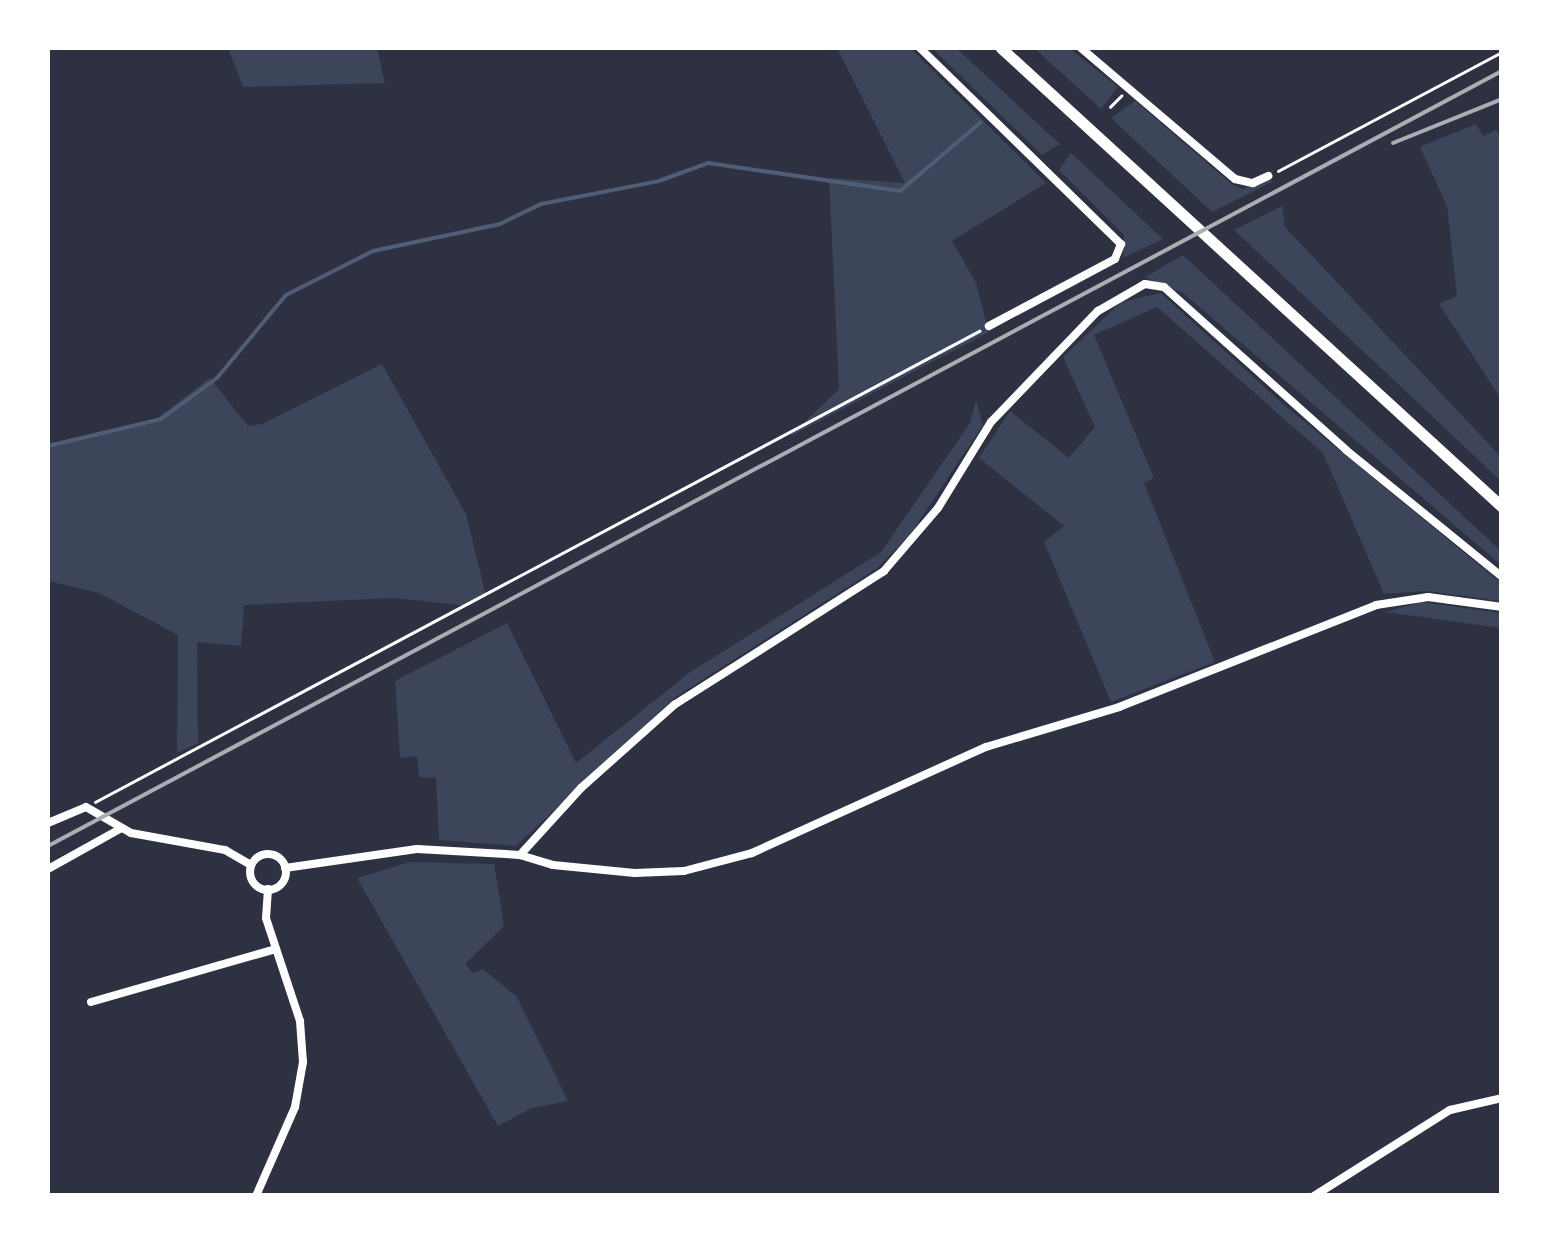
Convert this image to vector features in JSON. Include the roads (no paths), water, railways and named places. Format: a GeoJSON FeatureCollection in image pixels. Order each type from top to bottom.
{"type":"FeatureCollection","features":[{"type":"Feature","properties":{"kind":"main road"},"geometry":{"type":"LineString","coordinates":[[1002,48],[1502,506]]}},
{"type":"Feature","properties":{"kind":"street"},"geometry":{"type":"LineString","coordinates":[[920,48],[1121,244],[1115,260],[990,326]]}},
{"type":"Feature","properties":{"kind":"street"},"geometry":{"type":"LineString","coordinates":[[1081,48],[1235,179],[1253,183],[1268,176]]}},
{"type":"Feature","properties":{"kind":"street"},"geometry":{"type":"LineString","coordinates":[[520,855],[581,788],[674,704],[884,570],[938,508],[991,422],[1098,312],[1145,284],[1164,287],[1346,450],[1502,577]]}},
{"type":"Feature","properties":{"kind":"street"},"geometry":{"type":"LineString","coordinates":[[251,866],[266,854],[285,868],[381,851],[520,855],[553,866],[635,873],[720,863],[986,747],[1119,707],[1376,606],[1428,596],[1502,606]]}},
{"type":"Feature","properties":{"kind":"street"},"geometry":{"type":"LineString","coordinates":[[48,823],[86,807],[120,829],[226,850],[251,866]]}},
{"type":"Feature","properties":{"kind":"street"},"geometry":{"type":"LineString","coordinates":[[48,868],[120,829]]}},
{"type":"Feature","properties":{"kind":"street"},"geometry":{"type":"LineString","coordinates":[[251,866],[252,879],[268,889]]}},
{"type":"Feature","properties":{"kind":"street"},"geometry":{"type":"LineString","coordinates":[[268,889],[282,881],[285,868]]}},
{"type":"Feature","properties":{"kind":"street"},"geometry":{"type":"LineString","coordinates":[[256,1196],[294,1106],[303,1062],[300,1021],[266,918],[268,889]]}},
{"type":"Feature","properties":{"kind":"street"},"geometry":{"type":"LineString","coordinates":[[90,1002],[276,949]]}},
{"type":"Feature","properties":{"kind":"street"},"geometry":{"type":"LineString","coordinates":[[1314,1196],[1450,1110],[1502,1098]]}},
{"type":"Feature","properties":{"kind":"waterway"},"geometry":{"type":"LineString","coordinates":[[48,446],[161,419],[217,378],[286,295],[373,251],[500,224],[541,204],[659,181],[708,163],[900,191],[981,122]]}},
{"type":"Feature","properties":{"kind":"railway"},"geometry":{"type":"LineString","coordinates":[[48,846],[1502,71]]}},
{"type":"Feature","properties":{"kind":"railway"},"geometry":{"type":"LineString","coordinates":[[1393,143],[1502,99]]}}]}
